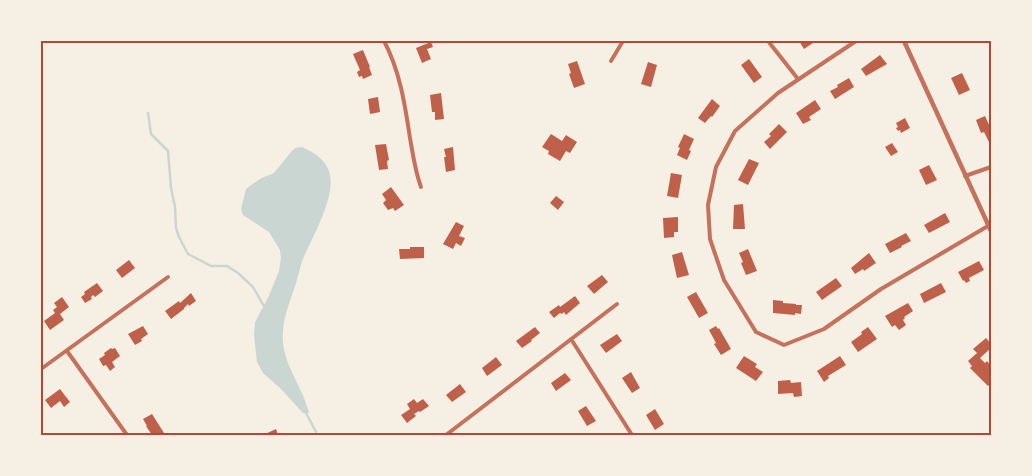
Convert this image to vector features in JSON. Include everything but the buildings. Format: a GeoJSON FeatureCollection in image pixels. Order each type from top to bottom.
{"type":"FeatureCollection","features":[{"type":"Feature","properties":{"kind":"street"},"geometry":{"type":"LineString","coordinates":[[384,41],[394,62],[402,92],[416,175],[421,187]]}},
{"type":"Feature","properties":{"kind":"street"},"geometry":{"type":"LineString","coordinates":[[610,61],[623,41]]}},
{"type":"Feature","properties":{"kind":"street"},"geometry":{"type":"LineString","coordinates":[[768,41],[798,79]]}},
{"type":"Feature","properties":{"kind":"street"},"geometry":{"type":"LineString","coordinates":[[856,41],[778,93],[735,131],[716,167],[708,205],[710,239],[724,280],[756,332],[784,345],[824,329],[880,289],[990,229],[904,41]]}},
{"type":"Feature","properties":{"kind":"street"},"geometry":{"type":"LineString","coordinates":[[965,176],[991,167]]}},
{"type":"Feature","properties":{"kind":"street"},"geometry":{"type":"LineString","coordinates":[[41,369],[168,277]]}},
{"type":"Feature","properties":{"kind":"street"},"geometry":{"type":"LineString","coordinates":[[446,435],[617,304]]}},
{"type":"Feature","properties":{"kind":"street"},"geometry":{"type":"LineString","coordinates":[[571,339],[632,435]]}},
{"type":"Feature","properties":{"kind":"street"},"geometry":{"type":"LineString","coordinates":[[67,351],[127,435]]}},
{"type":"Feature","properties":{"kind":"shaded area"},"geometry":{"type":"Polygon","coordinates":[[[302,147],[323,161],[330,175],[331,185],[326,207],[302,261],[286,313],[283,331],[283,342],[288,363],[309,413],[303,413],[263,373],[257,362],[254,335],[255,322],[268,298],[279,271],[281,258],[280,250],[269,232],[243,215],[241,209],[246,189],[262,178],[274,173],[295,148],[302,147]]]}},
{"type":"Feature","properties":{"kind":"waterway"},"geometry":{"type":"LineString","coordinates":[[148,113],[151,134],[168,151],[176,228],[188,254],[211,266],[227,266],[238,273],[253,287],[265,308]]}},
{"type":"Feature","properties":{"kind":"waterway"},"geometry":{"type":"LineString","coordinates":[[305,411],[316,432]]}}]}
